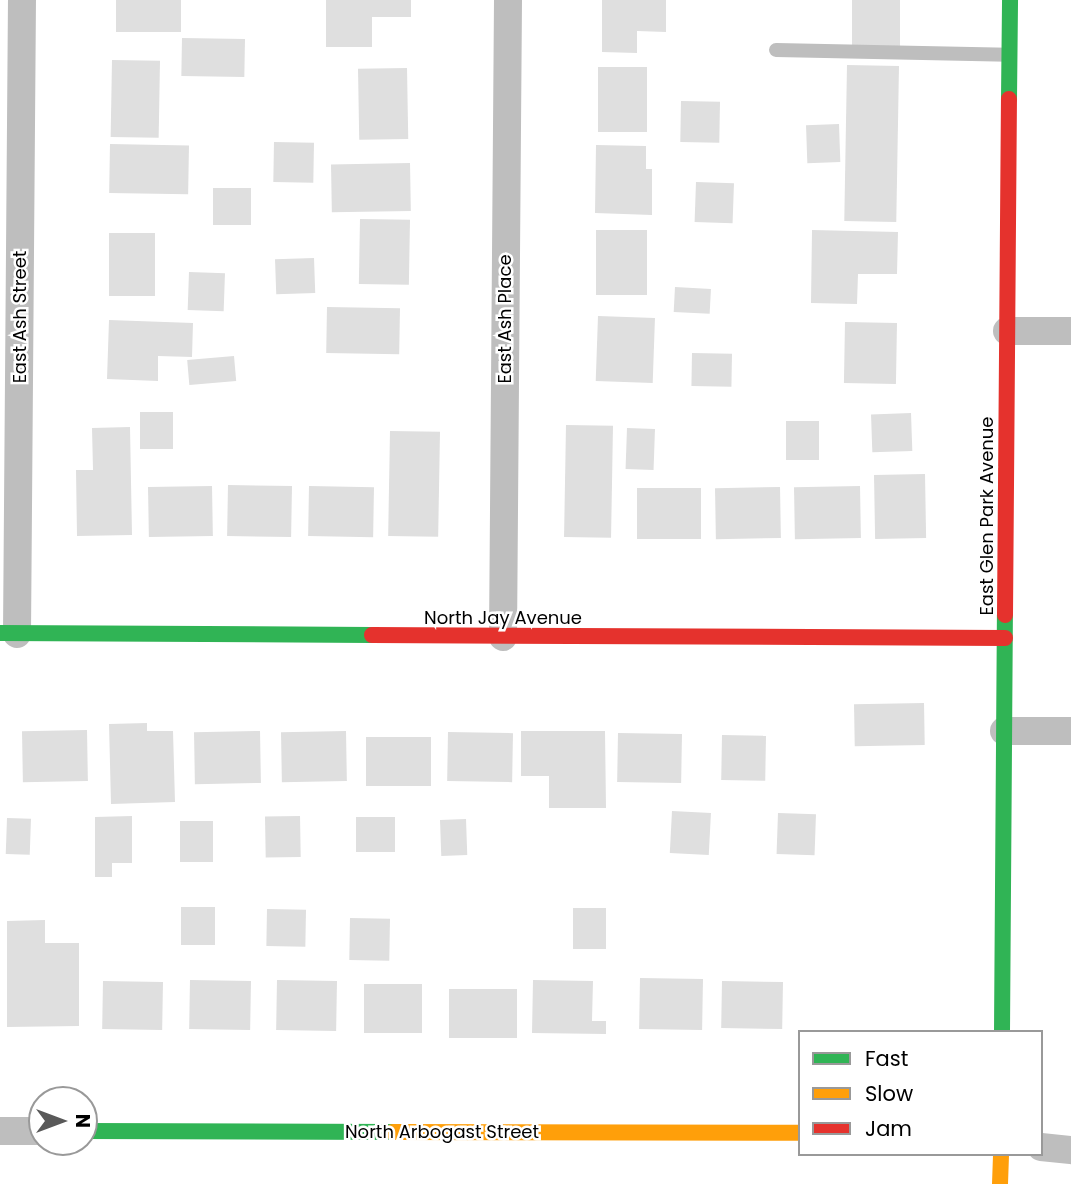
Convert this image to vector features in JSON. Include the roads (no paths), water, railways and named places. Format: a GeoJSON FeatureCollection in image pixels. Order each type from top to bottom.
{"type":"FeatureCollection","features":[{"type":"Feature","properties":{"kind":"street","name":"East Ash Street"},"geometry":{"type":"LineString","coordinates":[[9,634],[22,0]]}},
{"type":"Feature","properties":{"kind":"street","name":"East Ash Place"},"geometry":{"type":"LineString","coordinates":[[503,637],[508,0]]}},
{"type":"Feature","properties":{"kind":"street","name":"East Glen Park Avenue"},"geometry":{"type":"LineString","coordinates":[[1002,1030],[1010,0]]}},
{"type":"Feature","properties":{"kind":"street"},"geometry":{"type":"LineString","coordinates":[[1007,331],[1071,331]]}},
{"type":"Feature","properties":{"kind":"street","name":"North Jay Avenue"},"geometry":{"type":"LineString","coordinates":[[9,634],[1005,638]]}},
{"type":"Feature","properties":{"kind":"street"},"geometry":{"type":"LineString","coordinates":[[1004,732],[1071,732]]}},
{"type":"Feature","properties":{"kind":"street"},"geometry":{"type":"LineString","coordinates":[[0,1131],[28,1131]]}},
{"type":"Feature","properties":{"kind":"street","name":"North Arbogast Street"},"geometry":{"type":"LineString","coordinates":[[98,1132],[798,1133]]}},
{"type":"Feature","properties":{"kind":"street"},"geometry":{"type":"LineString","coordinates":[[1043,1147],[1071,1150]]}},
{"type":"Feature","properties":{"kind":"street"},"geometry":{"type":"LineString","coordinates":[[1000,1156],[1000,1184]]}},
{"type":"Feature","properties":{"kind":"lane"},"geometry":{"type":"LineString","coordinates":[[776,50],[1009,55]]}}]}
